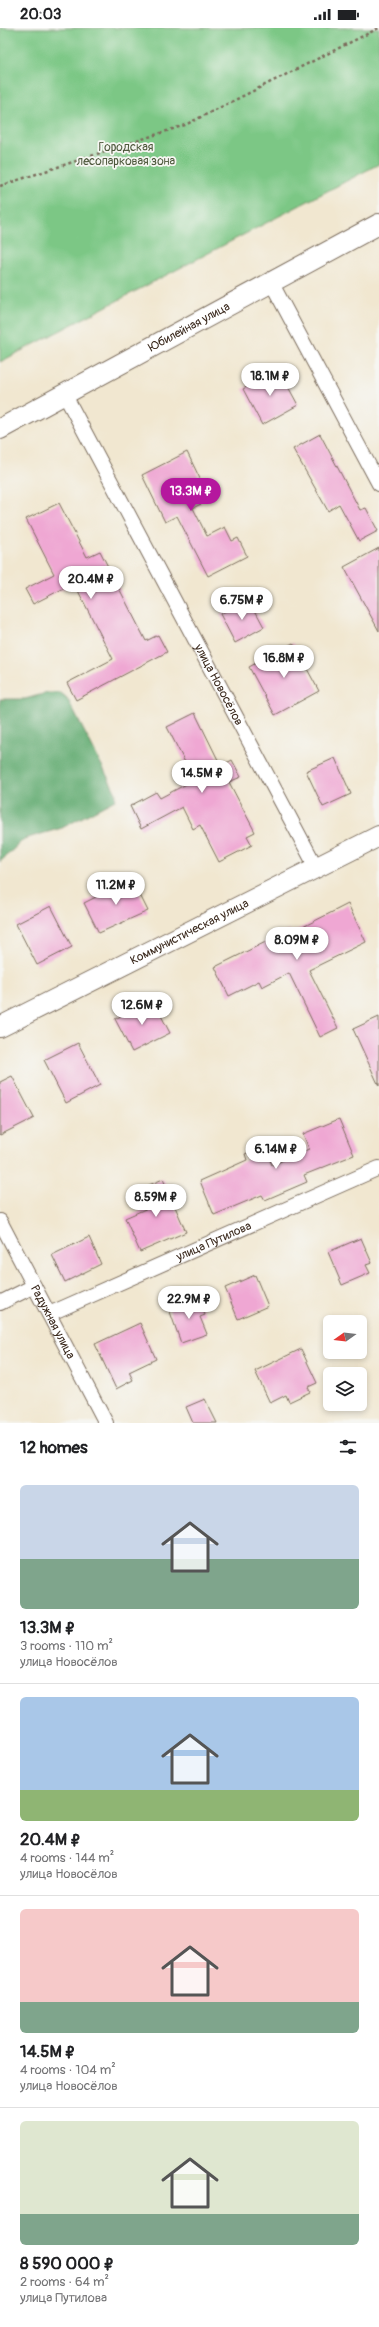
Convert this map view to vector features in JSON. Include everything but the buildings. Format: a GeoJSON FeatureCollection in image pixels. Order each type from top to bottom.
{"type":"FeatureCollection","features":[{"type":"Feature","properties":{"kind":"street","name":"Юбилейная улица"},"geometry":{"type":"LineString","coordinates":[[0,429],[379,224]]}},
{"type":"Feature","properties":{"kind":"street"},"geometry":{"type":"LineString","coordinates":[[271,282],[379,484]]}},
{"type":"Feature","properties":{"kind":"street","name":"улица Новосёлов"},"geometry":{"type":"LineString","coordinates":[[64,395],[317,869]]}},
{"type":"Feature","properties":{"kind":"street","name":"Коммунистическая улица"},"geometry":{"type":"LineString","coordinates":[[0,1027],[317,869],[379,836]]}},
{"type":"Feature","properties":{"kind":"street","name":"улица Путилова"},"geometry":{"type":"LineString","coordinates":[[49,1314],[379,1168]]}},
{"type":"Feature","properties":{"kind":"street","name":"Радужная улица"},"geometry":{"type":"LineString","coordinates":[[0,1221],[106,1423]]}},
{"type":"Feature","properties":{"kind":"street"},"geometry":{"type":"LineString","coordinates":[[0,1303],[34,1286]]}},
{"type":"Feature","properties":{"kind":"path"},"geometry":{"type":"LineString","coordinates":[[0,186],[185,125],[379,28]]}},
{"type":"Feature","properties":{"kind":"green space","name":"Городская лесопарковая зона"},"geometry":{"type":"Polygon","coordinates":[[[0,28],[379,28],[379,164],[0,362],[0,28]]]}},
{"type":"Feature","properties":{"kind":"green space"},"geometry":{"type":"Polygon","coordinates":[[[47,693],[61,693],[67,698],[116,793],[115,800],[62,828],[24,839],[0,862],[0,699],[25,699],[47,693]]]}}]}
